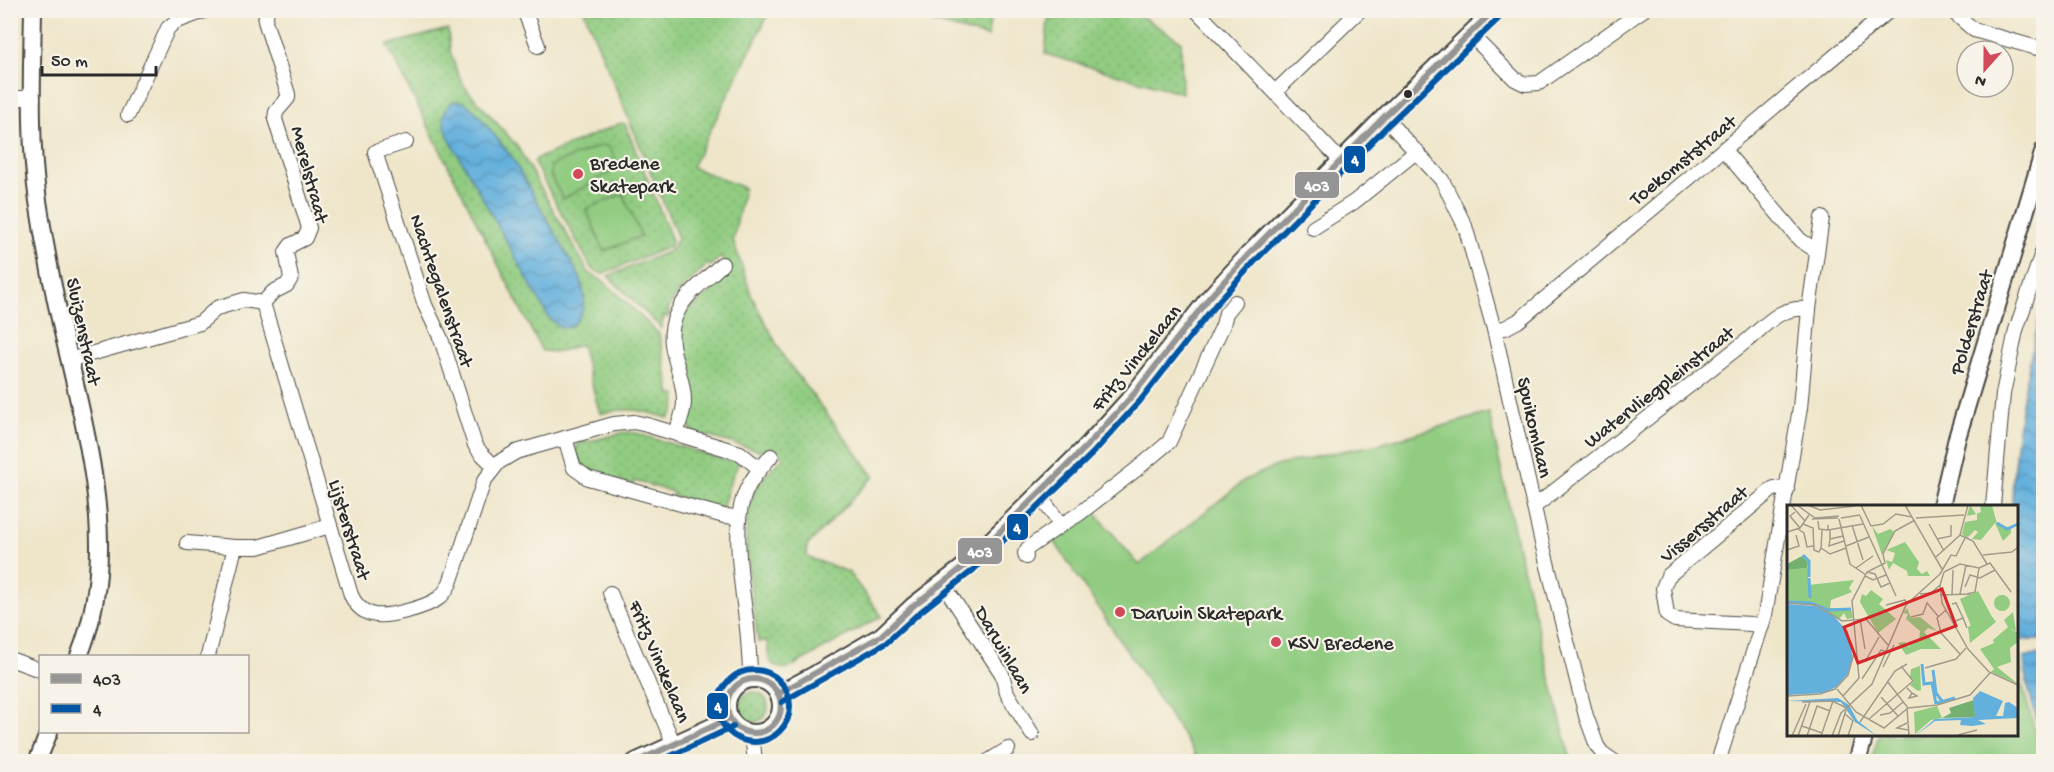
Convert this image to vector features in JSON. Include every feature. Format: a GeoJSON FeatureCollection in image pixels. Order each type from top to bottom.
{"type":"FeatureCollection","features":[{"type":"Feature","properties":{"kind":"street","name":"Sluizenstraat"},"geometry":{"type":"LineString","coordinates":[[33,10],[34,173],[69,360],[90,454],[99,525],[100,561],[97,591],[89,629],[80,655]]}},
{"type":"Feature","properties":{"kind":"street"},"geometry":{"type":"LineString","coordinates":[[128,115],[168,28],[176,22],[207,10]]}},
{"type":"Feature","properties":{"kind":"street"},"geometry":{"type":"LineString","coordinates":[[524,10],[538,46]]}},
{"type":"Feature","properties":{"kind":"street"},"geometry":{"type":"LineString","coordinates":[[1196,10],[1341,160]]}},
{"type":"Feature","properties":{"kind":"street"},"geometry":{"type":"LineString","coordinates":[[1276,91],[1360,10]]}},
{"type":"Feature","properties":{"kind":"street","name":"Fritz Vinckelaan"},"geometry":{"type":"LineString","coordinates":[[778,694],[881,636],[913,606],[966,565],[1085,448],[1133,395],[1209,298],[1249,254],[1384,117],[1495,10]]}},
{"type":"Feature","properties":{"kind":"street"},"geometry":{"type":"LineString","coordinates":[[1470,34],[1515,79],[1532,84],[1539,83],[1643,10]]}},
{"type":"Feature","properties":{"kind":"street","name":"Toekomststraat"},"geometry":{"type":"LineString","coordinates":[[1494,329],[1505,328],[1518,321],[1890,10]]}},
{"type":"Feature","properties":{"kind":"street"},"geometry":{"type":"LineString","coordinates":[[1951,10],[1974,30],[2043,50]]}},
{"type":"Feature","properties":{"kind":"street","name":"Merelstraat"},"geometry":{"type":"LineString","coordinates":[[263,303],[273,292],[283,288],[289,282],[291,278],[285,256],[286,250],[291,244],[305,238],[309,228],[275,118],[276,112],[288,98],[288,94],[265,21],[264,11]]}},
{"type":"Feature","properties":{"kind":"street"},"geometry":{"type":"LineString","coordinates":[[151,28],[165,34]]}},
{"type":"Feature","properties":{"kind":"street"},"geometry":{"type":"LineString","coordinates":[[10,98],[33,98]]}},
{"type":"Feature","properties":{"kind":"street","name":"Spuikomlaan"},"geometry":{"type":"LineString","coordinates":[[1384,117],[1442,180],[1465,226],[1494,329],[1534,507],[1586,716],[1597,746],[1602,753],[1615,762]]}},
{"type":"Feature","properties":{"kind":"street","name":"Nachtegalenstraat"},"geometry":{"type":"LineString","coordinates":[[406,142],[375,152],[425,305],[441,339],[475,445],[494,466]]}},
{"type":"Feature","properties":{"kind":"street"},"geometry":{"type":"LineString","coordinates":[[1724,150],[1800,240],[1817,251]]}},
{"type":"Feature","properties":{"kind":"street","name":"Polderstraat"},"geometry":{"type":"LineString","coordinates":[[1941,505],[1957,438],[2043,150]]}},
{"type":"Feature","properties":{"kind":"street"},"geometry":{"type":"LineString","coordinates":[[1313,228],[1354,202],[1417,151]]}},
{"type":"Feature","properties":{"kind":"street"},"geometry":{"type":"LineString","coordinates":[[1718,762],[1762,626],[1800,408],[1809,309],[1822,218]]}},
{"type":"Feature","properties":{"kind":"street"},"geometry":{"type":"LineString","coordinates":[[1993,505],[2003,394],[2016,330],[2043,247]]}},
{"type":"Feature","properties":{"kind":"street"},"geometry":{"type":"LineString","coordinates":[[676,433],[684,401],[672,346],[673,323],[686,300],[722,264]]}},
{"type":"Feature","properties":{"kind":"street"},"geometry":{"type":"LineString","coordinates":[[1026,557],[1025,553],[1028,548],[1079,514],[1169,442],[1231,307],[1209,298]]}},
{"type":"Feature","properties":{"kind":"street"},"geometry":{"type":"LineString","coordinates":[[69,360],[200,323],[214,309],[240,301],[263,303]]}},
{"type":"Feature","properties":{"kind":"street","name":"Lijsterstraat"},"geometry":{"type":"LineString","coordinates":[[263,303],[351,595],[361,609],[371,614],[384,616],[429,603],[442,596],[448,587],[482,485],[494,466]]}},
{"type":"Feature","properties":{"kind":"street","name":"Watervliegpleinstraat"},"geometry":{"type":"LineString","coordinates":[[1534,507],[1781,312],[1798,308],[1809,309]]}},
{"type":"Feature","properties":{"kind":"street"},"geometry":{"type":"LineString","coordinates":[[494,466],[513,453],[624,423],[643,423],[740,453],[760,469]]}},
{"type":"Feature","properties":{"kind":"street"},"geometry":{"type":"LineString","coordinates":[[565,438],[574,468],[588,478],[724,516],[738,517]]}},
{"type":"Feature","properties":{"kind":"street"},"geometry":{"type":"LineString","coordinates":[[751,679],[738,517],[744,495],[771,456]]}},
{"type":"Feature","properties":{"kind":"street","name":"Vissersstraat"},"geometry":{"type":"LineString","coordinates":[[1762,626],[1675,620],[1667,615],[1663,588],[1668,576],[1774,488],[1787,490]]}},
{"type":"Feature","properties":{"kind":"street"},"geometry":{"type":"LineString","coordinates":[[1039,495],[1061,525]]}},
{"type":"Feature","properties":{"kind":"street"},"geometry":{"type":"LineString","coordinates":[[187,543],[258,547],[330,526]]}},
{"type":"Feature","properties":{"kind":"street"},"geometry":{"type":"LineString","coordinates":[[208,655],[234,547]]}},
{"type":"Feature","properties":{"kind":"street","name":"Darwinlaan"},"geometry":{"type":"LineString","coordinates":[[943,584],[1002,674],[1007,693],[1032,734]]}},
{"type":"Feature","properties":{"kind":"street","name":"Fritz Vinckelaan"},"geometry":{"type":"LineString","coordinates":[[610,593],[674,745]]}},
{"type":"Feature","properties":{"kind":"street"},"geometry":{"type":"LineString","coordinates":[[10,659],[39,670]]}},
{"type":"Feature","properties":{"kind":"street"},"geometry":{"type":"LineString","coordinates":[[751,679],[767,682],[778,694],[781,708],[777,721],[766,731],[752,734],[739,729],[729,719],[726,705],[730,692],[739,683],[751,679]]}},
{"type":"Feature","properties":{"kind":"street","name":"Fritz Vinckelaan"},"geometry":{"type":"LineString","coordinates":[[634,762],[729,719]]}},
{"type":"Feature","properties":{"kind":"street"},"geometry":{"type":"LineString","coordinates":[[38,762],[50,733]]}},
{"type":"Feature","properties":{"kind":"street"},"geometry":{"type":"LineString","coordinates":[[752,734],[755,762]]}},
{"type":"Feature","properties":{"kind":"street"},"geometry":{"type":"LineString","coordinates":[[1857,762],[1865,736]]}},
{"type":"Feature","properties":{"kind":"street"},"geometry":{"type":"LineString","coordinates":[[987,762],[1008,749]]}},
{"type":"Feature","properties":{"kind":"green space"},"geometry":{"type":"Polygon","coordinates":[[[584,11],[770,11],[692,167],[744,188],[733,240],[752,297],[783,356],[874,476],[807,546],[807,557],[848,572],[882,616],[789,668],[780,668],[773,664],[769,660],[767,641],[758,642],[747,541],[750,503],[756,488],[765,475],[784,457],[773,447],[761,451],[692,432],[685,418],[690,400],[691,383],[684,350],[679,350],[680,325],[692,303],[695,306],[722,280],[718,275],[728,266],[720,257],[711,266],[708,264],[678,293],[667,311],[670,312],[669,317],[664,316],[661,328],[608,276],[670,251],[678,238],[584,11]]]}},
{"type":"Feature","properties":{"kind":"green space"},"geometry":{"type":"Polygon","coordinates":[[[890,11],[991,11],[988,37],[890,11]]]}},
{"type":"Feature","properties":{"kind":"green space"},"geometry":{"type":"Polygon","coordinates":[[[1049,11],[1133,11],[1181,41],[1182,93],[1045,54],[1049,11]]]}},
{"type":"Feature","properties":{"kind":"green space"},"geometry":{"type":"Polygon","coordinates":[[[448,29],[450,51],[465,87],[517,146],[589,273],[605,282],[659,334],[671,395],[676,395],[675,408],[668,418],[634,410],[618,410],[600,414],[581,345],[557,352],[542,351],[387,45],[448,29]]]}},
{"type":"Feature","properties":{"kind":"green space"},"geometry":{"type":"Polygon","coordinates":[[[621,123],[625,124],[672,240],[669,247],[602,274],[592,269],[534,163],[536,159],[621,123]]]}},
{"type":"Feature","properties":{"kind":"green space","name":"Bredene Skatepark"},"geometry":{"type":"Polygon","coordinates":[[[602,145],[609,147],[617,161],[614,170],[563,199],[552,178],[552,165],[602,145]]]}},
{"type":"Feature","properties":{"kind":"green space"},"geometry":{"type":"Polygon","coordinates":[[[623,194],[641,236],[604,251],[586,209],[623,194]]]}},
{"type":"Feature","properties":{"kind":"green space"},"geometry":{"type":"Polygon","coordinates":[[[1489,413],[1520,558],[1571,761],[1186,761],[1196,755],[1052,538],[1093,510],[1139,565],[1245,480],[1279,465],[1376,445],[1489,413]]]}},
{"type":"Feature","properties":{"kind":"green space"},"geometry":{"type":"Polygon","coordinates":[[[625,432],[636,433],[727,461],[731,456],[740,460],[730,482],[722,509],[672,496],[673,492],[635,481],[633,485],[594,475],[580,466],[576,449],[582,440],[583,443],[625,432]]]}},
{"type":"Feature","properties":{"kind":"green space"},"geometry":{"type":"Polygon","coordinates":[[[2018,645],[2022,684],[2043,761],[1871,761],[1879,736],[2018,736],[2018,645]]]}},
{"type":"Feature","properties":{"kind":"green space"},"geometry":{"type":"Polygon","coordinates":[[[753,692],[763,697],[768,707],[763,717],[753,722],[743,717],[738,707],[743,697],[753,692]]]}},
{"type":"Feature","properties":{"kind":"water"},"geometry":{"type":"Polygon","coordinates":[[[453,101],[464,102],[476,112],[511,156],[580,277],[584,302],[578,318],[571,326],[560,327],[549,318],[449,138],[443,118],[453,101]]]}},
{"type":"Feature","properties":{"kind":"water"},"geometry":{"type":"Polygon","coordinates":[[[2043,305],[2043,640],[2019,640],[2018,505],[2012,505],[2013,481],[2021,405],[2043,305]]]}},
{"type":"Feature","properties":{"kind":"water"},"geometry":{"type":"Polygon","coordinates":[[[2044,653],[2043,743],[2026,680],[2024,658],[2044,653]]]}},
{"type":"Feature","properties":{"kind":"transit line","name":"403"},"geometry":{"type":"LineString","coordinates":[[778,694],[881,636],[913,606],[966,565],[1085,448],[1133,395],[1209,298],[1249,254],[1384,117],[1494,10]]}},
{"type":"Feature","properties":{"kind":"transit line","name":"4"},"geometry":{"type":"LineString","coordinates":[[782,702],[886,643],[919,613],[972,571],[1092,454],[1140,401],[1216,304],[1256,260],[1390,123],[1501,16]]}},
{"type":"Feature","properties":{"kind":"transit line","name":"4"},"geometry":{"type":"LineString","coordinates":[[761,670],[780,680],[788,692],[790,706],[788,720],[780,732],[768,740],[747,742],[728,732],[720,720],[718,699],[728,680],[740,672],[761,670]]}},
{"type":"Feature","properties":{"kind":"transit line","name":"403"},"geometry":{"type":"LineString","coordinates":[[749,679],[759,679],[769,683],[777,691],[781,706],[777,721],[769,729],[759,733],[749,733],[739,729],[731,721],[727,711],[727,701],[731,691],[739,683],[749,679]]}},
{"type":"Feature","properties":{"kind":"transit line","name":"403"},"geometry":{"type":"LineString","coordinates":[[636,762],[729,719]]}},
{"type":"Feature","properties":{"kind":"transit line","name":"4"},"geometry":{"type":"LineString","coordinates":[[658,762],[733,727]]}},
{"type":"Feature","properties":{"kind":"place","name":"Bredene Skatepark"},"geometry":{"type":"Point","coordinates":[578,174]}},
{"type":"Feature","properties":{"kind":"place","name":"Darwin Skatepark"},"geometry":{"type":"Point","coordinates":[1120,612]}},
{"type":"Feature","properties":{"kind":"place","name":"KSV Bredene"},"geometry":{"type":"Point","coordinates":[1276,642]}}]}
